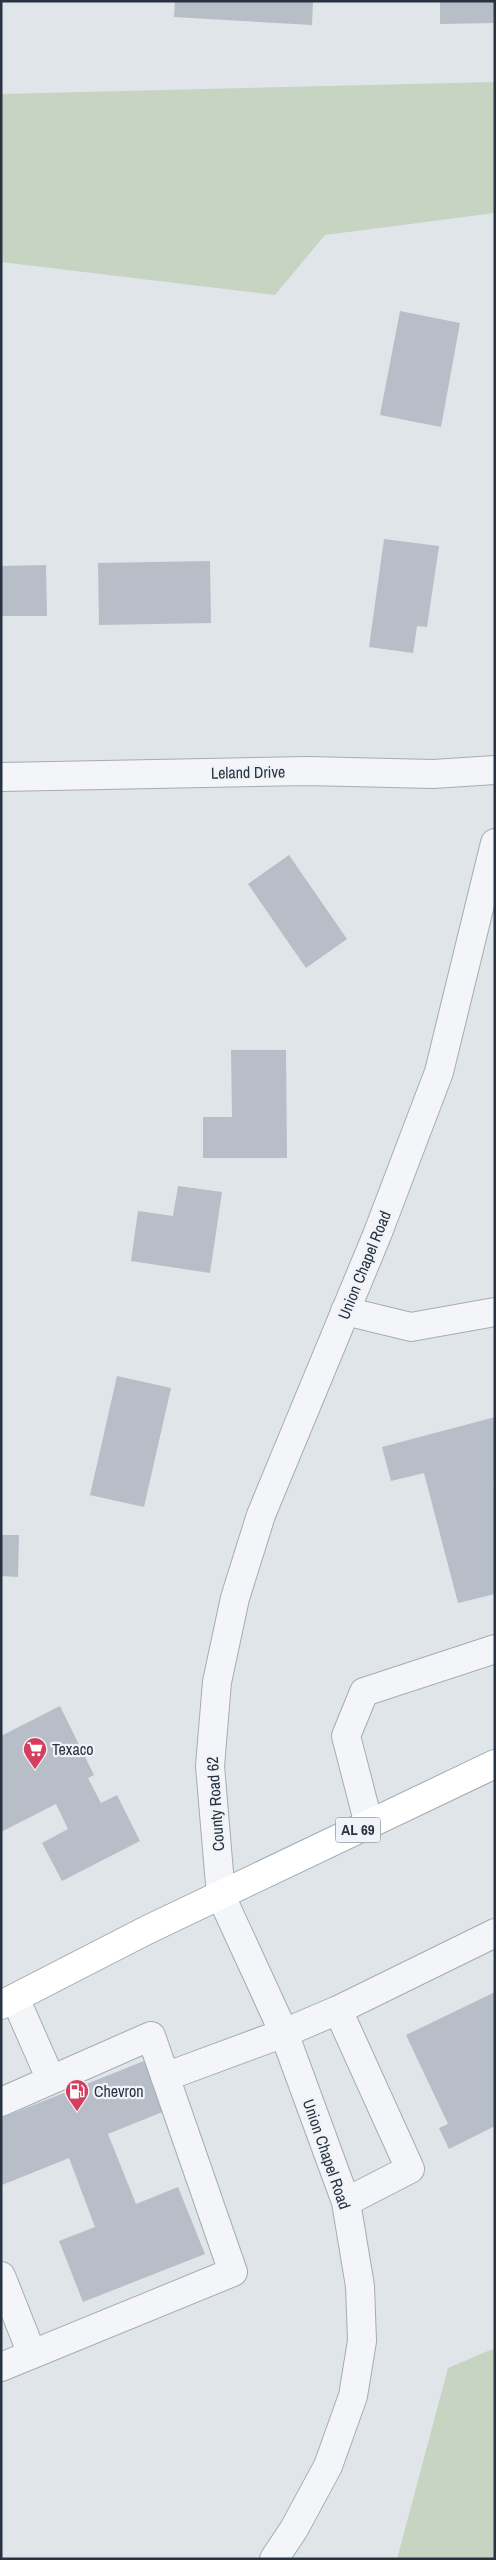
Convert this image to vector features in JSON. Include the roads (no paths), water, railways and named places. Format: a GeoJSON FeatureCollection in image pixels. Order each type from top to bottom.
{"type":"FeatureCollection","features":[{"type":"Feature","properties":{"kind":"main road","name":"AL 69"},"geometry":{"type":"LineString","coordinates":[[8,2001],[148,1930],[495,1764]]}},
{"type":"Feature","properties":{"kind":"street","name":"Leland Drive"},"geometry":{"type":"LineString","coordinates":[[1,777],[307,771],[433,774],[495,770]]}},
{"type":"Feature","properties":{"kind":"street","name":"Union Chapel Road"},"geometry":{"type":"LineString","coordinates":[[217,1682],[235,1598],[261,1515],[440,1072],[495,843]]}},
{"type":"Feature","properties":{"kind":"street"},"geometry":{"type":"LineString","coordinates":[[345,1311],[411,1327],[495,1312]]}},
{"type":"Feature","properties":{"kind":"street"},"geometry":{"type":"LineString","coordinates":[[369,1825],[346,1736],[364,1692],[495,1649]]}},
{"type":"Feature","properties":{"kind":"street","name":"County Road 62"},"geometry":{"type":"LineString","coordinates":[[217,1682],[210,1766],[221,1896]]}},
{"type":"Feature","properties":{"kind":"street","name":"Union Chapel Road"},"geometry":{"type":"LineString","coordinates":[[221,1896],[284,2033],[346,2202],[360,2286],[362,2341],[353,2396],[328,2466],[294,2529],[274,2559]]}},
{"type":"Feature","properties":{"kind":"street"},"geometry":{"type":"LineString","coordinates":[[165,2077],[284,2033],[338,2010],[495,1933]]}},
{"type":"Feature","properties":{"kind":"street"},"geometry":{"type":"LineString","coordinates":[[8,2001],[51,2080]]}},
{"type":"Feature","properties":{"kind":"street"},"geometry":{"type":"LineString","coordinates":[[338,2010],[410,2169],[346,2202]]}},
{"type":"Feature","properties":{"kind":"street"},"geometry":{"type":"LineString","coordinates":[[1,2102],[150,2036],[233,2272],[1,2367]]}},
{"type":"Feature","properties":{"kind":"street"},"geometry":{"type":"LineString","coordinates":[[1,2276],[32,2354]]}},
{"type":"Feature","properties":{"kind":"place","name":"Texaco"},"geometry":{"type":"Point","coordinates":[35,1770]}},
{"type":"Feature","properties":{"kind":"place","name":"Chevron"},"geometry":{"type":"Point","coordinates":[77,2112]}}]}
